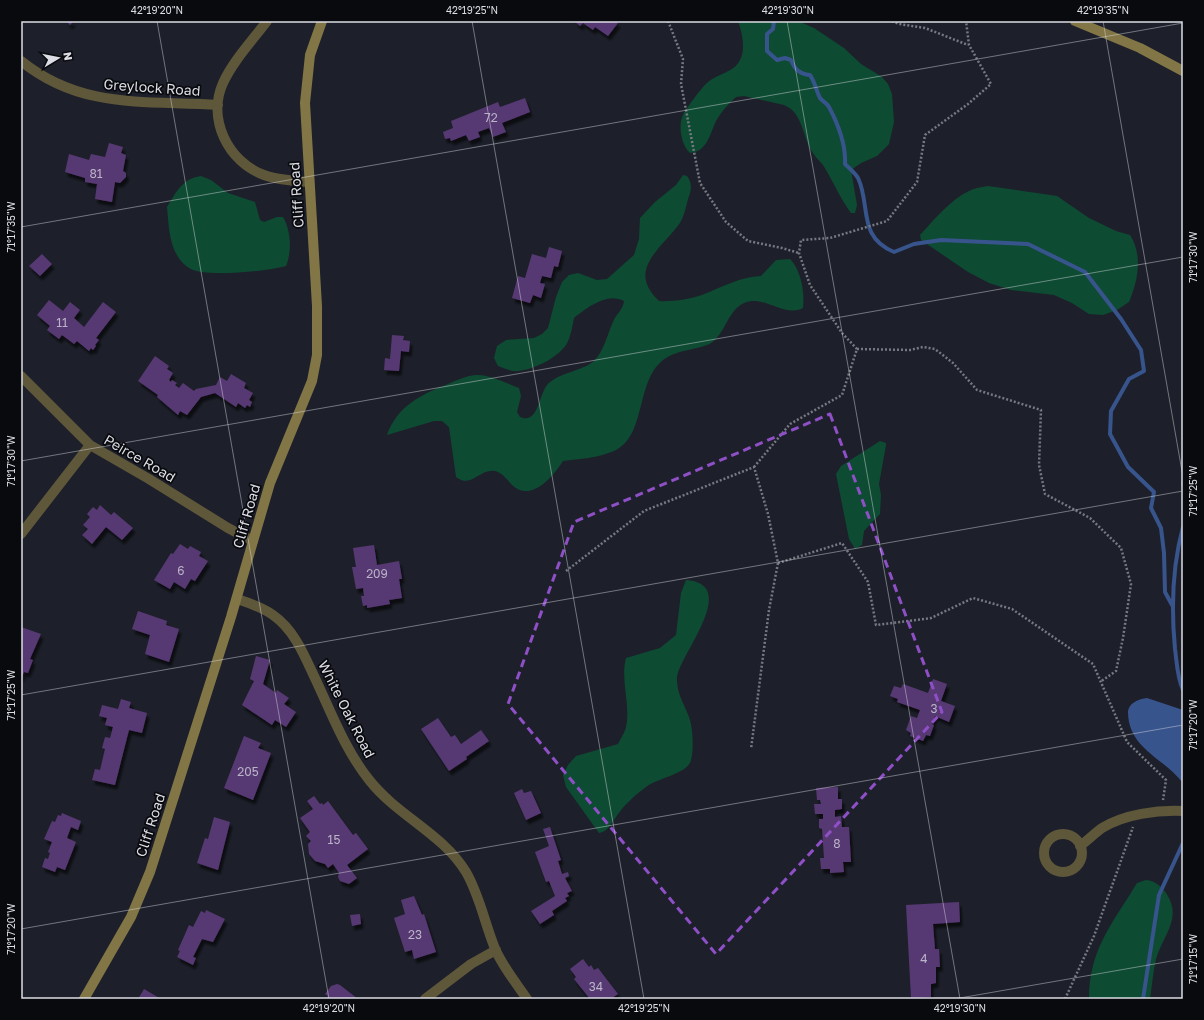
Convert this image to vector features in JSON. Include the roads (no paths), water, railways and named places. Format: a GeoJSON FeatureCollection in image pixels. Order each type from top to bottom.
{"type":"FeatureCollection","features":[{"type":"Feature","properties":{"kind":"street"},"geometry":{"type":"LineString","coordinates":[[267,21],[227,75],[221,90],[218,105],[219,123],[223,136],[230,149],[239,160],[263,175],[285,180],[309,182]]}},
{"type":"Feature","properties":{"kind":"street","name":"Cliff Road"},"geometry":{"type":"LineString","coordinates":[[84,999],[118,941],[148,878],[237,599],[274,472],[304,403],[315,368],[317,306],[305,116],[306,78],[312,45],[322,21]]}},
{"type":"Feature","properties":{"kind":"street"},"geometry":{"type":"LineString","coordinates":[[1075,21],[1133,45],[1183,71]]}},
{"type":"Feature","properties":{"kind":"street","name":"Greylock Road"},"geometry":{"type":"LineString","coordinates":[[21,61],[54,83],[96,98],[118,101],[218,105]]}},
{"type":"Feature","properties":{"kind":"street"},"geometry":{"type":"LineString","coordinates":[[21,376],[77,434],[90,445]]}},
{"type":"Feature","properties":{"kind":"street","name":"Peirce Road"},"geometry":{"type":"LineString","coordinates":[[21,534],[90,445],[149,479],[235,532],[253,541]]}},
{"type":"Feature","properties":{"kind":"street","name":"White Oak Road"},"geometry":{"type":"LineString","coordinates":[[237,599],[273,615],[294,638],[345,741],[364,773],[390,804],[445,847],[465,872],[477,896],[496,950],[504,966],[527,999]]}},
{"type":"Feature","properties":{"kind":"street"},"geometry":{"type":"LineString","coordinates":[[1080,846],[1102,828],[1118,820],[1138,814],[1183,811]]}},
{"type":"Feature","properties":{"kind":"street"},"geometry":{"type":"LineString","coordinates":[[425,999],[466,967],[496,950]]}},
{"type":"Feature","properties":{"kind":"water"},"geometry":{"type":"Polygon","coordinates":[[[1147,698],[1183,710],[1183,783],[1134,736],[1130,725],[1128,710],[1132,704],[1141,699],[1147,698]]]}},
{"type":"Feature","properties":{"kind":"waterway"},"geometry":{"type":"LineString","coordinates":[[774,21],[773,29],[767,34],[767,51],[777,60],[785,58],[791,60],[798,71],[803,74],[810,75],[812,78],[820,98],[828,106],[835,120],[843,142],[845,164],[858,178],[862,188],[867,220],[870,229],[882,246],[894,252],[914,244],[941,240],[1028,244],[1085,272],[1121,319],[1141,350],[1144,371],[1129,379],[1111,411],[1110,434],[1128,467],[1154,492],[1151,508],[1161,528],[1164,553],[1165,592],[1172,605]]}},
{"type":"Feature","properties":{"kind":"waterway"},"geometry":{"type":"LineString","coordinates":[[1183,527],[1179,542],[1173,587],[1175,649],[1178,675],[1183,690]]}},
{"type":"Feature","properties":{"kind":"waterway"},"geometry":{"type":"LineString","coordinates":[[1143,999],[1159,895],[1183,843]]}}]}
